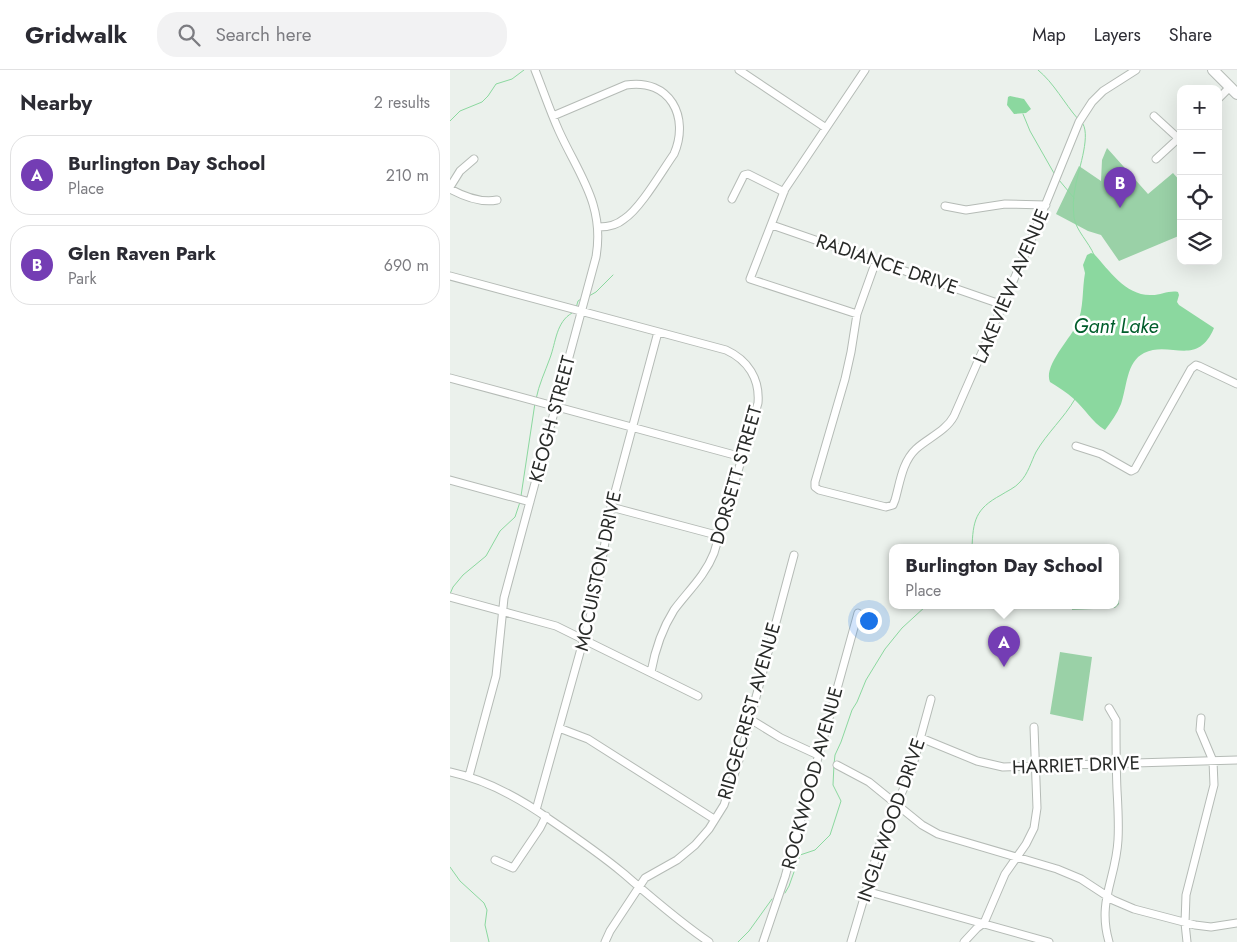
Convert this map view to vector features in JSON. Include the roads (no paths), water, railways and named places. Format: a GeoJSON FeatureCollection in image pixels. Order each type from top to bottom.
{"type":"FeatureCollection","features":[{"type":"Feature","properties":{"kind":"highway"},"geometry":{"type":"LineString","coordinates":[[1213,70],[1234,91]]}},
{"type":"Feature","properties":{"kind":"street","name":"KEOGH STREET"},"geometry":{"type":"LineString","coordinates":[[469,776],[496,676],[502,611],[508,580],[596,257],[598,228],[590,194],[553,116],[535,70]]}},
{"type":"Feature","properties":{"kind":"street"},"geometry":{"type":"LineString","coordinates":[[739,70],[826,128]]}},
{"type":"Feature","properties":{"kind":"street"},"geometry":{"type":"LineString","coordinates":[[865,70],[784,192],[750,279],[857,314],[876,260]]}},
{"type":"Feature","properties":{"kind":"street","name":"LAKEVIEW AVENUE"},"geometry":{"type":"LineString","coordinates":[[857,314],[845,379],[815,487],[824,492],[879,506],[890,506],[895,500],[909,457],[915,450],[948,426],[954,416],[1046,205],[1075,129],[1086,110],[1107,88],[1136,70]]}},
{"type":"Feature","properties":{"kind":"street"},"geometry":{"type":"LineString","coordinates":[[553,116],[626,85],[634,84],[650,86],[660,91],[668,97],[678,112],[681,131],[674,154],[632,213],[625,219],[612,225],[598,228]]}},
{"type":"Feature","properties":{"kind":"street"},"geometry":{"type":"LineString","coordinates":[[1222,97],[1234,91]]}},
{"type":"Feature","properties":{"kind":"street"},"geometry":{"type":"LineString","coordinates":[[1154,116],[1177,135]]}},
{"type":"Feature","properties":{"kind":"street"},"geometry":{"type":"LineString","coordinates":[[1156,160],[1177,140]]}},
{"type":"Feature","properties":{"kind":"street"},"geometry":{"type":"LineString","coordinates":[[474,159],[460,171],[450,188],[478,199],[490,202],[497,200]]}},
{"type":"Feature","properties":{"kind":"street"},"geometry":{"type":"LineString","coordinates":[[732,199],[744,175],[748,174],[784,192]]}},
{"type":"Feature","properties":{"kind":"street"},"geometry":{"type":"LineString","coordinates":[[944,206],[966,210],[1005,204],[1046,205]]}},
{"type":"Feature","properties":{"kind":"street","name":"RADIANCE DRIVE"},"geometry":{"type":"LineString","coordinates":[[772,225],[1003,305]]}},
{"type":"Feature","properties":{"kind":"street","name":"DORSETT STREET"},"geometry":{"type":"LineString","coordinates":[[450,276],[726,350],[740,358],[751,371],[757,384],[758,403],[720,536],[705,572],[674,610],[662,631],[651,672]]}},
{"type":"Feature","properties":{"kind":"street","name":"MCCUISTON DRIVE"},"geometry":{"type":"LineString","coordinates":[[536,810],[600,578],[610,507],[658,332]]}},
{"type":"Feature","properties":{"kind":"street"},"geometry":{"type":"LineString","coordinates":[[1076,446],[1101,454],[1131,471],[1191,369],[1196,365],[1237,384]]}},
{"type":"Feature","properties":{"kind":"street"},"geometry":{"type":"LineString","coordinates":[[450,378],[742,457]]}},
{"type":"Feature","properties":{"kind":"street"},"geometry":{"type":"LineString","coordinates":[[450,480],[530,502]]}},
{"type":"Feature","properties":{"kind":"street"},"geometry":{"type":"LineString","coordinates":[[610,507],[720,536]]}},
{"type":"Feature","properties":{"kind":"street","name":"RIDGECREST AVENUE"},"geometry":{"type":"LineString","coordinates":[[605,942],[638,886],[645,878],[686,853],[702,837],[729,792],[794,555]]}},
{"type":"Feature","properties":{"kind":"street"},"geometry":{"type":"LineString","coordinates":[[450,597],[556,626],[698,696]]}},
{"type":"Feature","properties":{"kind":"street","name":"ROCKWOOD AVENUE"},"geometry":{"type":"LineString","coordinates":[[764,942],[785,877],[858,613]]}},
{"type":"Feature","properties":{"kind":"street","name":"INGLEWOOD DRIVE"},"geometry":{"type":"LineString","coordinates":[[851,942],[882,837],[907,783],[931,699]]}},
{"type":"Feature","properties":{"kind":"street"},"geometry":{"type":"LineString","coordinates":[[1109,708],[1116,720],[1117,764],[1117,850],[1106,895],[1104,926],[1109,942]]}},
{"type":"Feature","properties":{"kind":"street"},"geometry":{"type":"LineString","coordinates":[[1187,942],[1184,906],[1188,884],[1212,795],[1214,779],[1212,761],[1200,730],[1201,718]]}},
{"type":"Feature","properties":{"kind":"street"},"geometry":{"type":"LineString","coordinates":[[750,719],[787,741],[818,755]]}},
{"type":"Feature","properties":{"kind":"street"},"geometry":{"type":"LineString","coordinates":[[964,942],[984,923],[1000,885],[1030,837],[1036,818],[1034,727]]}},
{"type":"Feature","properties":{"kind":"street"},"geometry":{"type":"LineString","coordinates":[[559,728],[588,739],[714,819]]}},
{"type":"Feature","properties":{"kind":"street","name":"HARRIET DRIVE"},"geometry":{"type":"LineString","coordinates":[[921,738],[962,756],[1003,767],[1237,760]]}},
{"type":"Feature","properties":{"kind":"street"},"geometry":{"type":"LineString","coordinates":[[837,765],[869,782],[922,825],[938,834],[1070,874],[1125,906],[1185,923],[1211,927],[1237,923]]}},
{"type":"Feature","properties":{"kind":"street"},"geometry":{"type":"LineString","coordinates":[[450,772],[469,776],[502,789],[546,816],[600,854],[685,925],[709,942]]}},
{"type":"Feature","properties":{"kind":"street"},"geometry":{"type":"LineString","coordinates":[[495,860],[513,868],[546,816]]}},
{"type":"Feature","properties":{"kind":"street"},"geometry":{"type":"LineString","coordinates":[[866,890],[1049,942]]}},
{"type":"Feature","properties":{"kind":"water"},"geometry":{"type":"Polygon","coordinates":[[[1008,97],[1024,99],[1031,109],[1026,113],[1014,114],[1007,105],[1008,97]]]}},
{"type":"Feature","properties":{"kind":"water","name":"Gant Lake"},"geometry":{"type":"Polygon","coordinates":[[[1091,253],[1118,280],[1133,291],[1150,295],[1178,292],[1177,302],[1179,305],[1214,328],[1200,347],[1182,351],[1154,350],[1138,357],[1130,369],[1119,408],[1105,430],[1074,399],[1050,382],[1049,375],[1054,360],[1077,324],[1082,305],[1085,273],[1083,265],[1087,255],[1091,253]]]}},
{"type":"Feature","properties":{"kind":"waterway"},"geometry":{"type":"LineString","coordinates":[[450,121],[460,111],[482,102],[496,84],[512,79],[524,70]]}},
{"type":"Feature","properties":{"kind":"waterway"},"geometry":{"type":"LineString","coordinates":[[1038,70],[1049,81],[1078,119]]}},
{"type":"Feature","properties":{"kind":"waterway"},"geometry":{"type":"LineString","coordinates":[[1023,114],[1030,131],[1055,175]]}},
{"type":"Feature","properties":{"kind":"waterway"},"geometry":{"type":"LineString","coordinates":[[1083,124],[1085,146],[1073,203],[1077,227],[1094,255]]}},
{"type":"Feature","properties":{"kind":"waterway"},"geometry":{"type":"LineString","coordinates":[[1059,180],[1074,198]]}},
{"type":"Feature","properties":{"kind":"waterway"},"geometry":{"type":"LineString","coordinates":[[589,296],[596,292],[613,275]]}},
{"type":"Feature","properties":{"kind":"waterway"},"geometry":{"type":"LineString","coordinates":[[576,308],[578,301],[581,299]]}},
{"type":"Feature","properties":{"kind":"waterway"},"geometry":{"type":"LineString","coordinates":[[536,399],[557,333],[563,322],[572,313]]}},
{"type":"Feature","properties":{"kind":"waterway"},"geometry":{"type":"LineString","coordinates":[[972,544],[973,530],[981,511],[992,500],[1016,486],[1023,479],[1040,445],[1075,399]]}},
{"type":"Feature","properties":{"kind":"waterway"},"geometry":{"type":"LineString","coordinates":[[521,496],[535,403]]}},
{"type":"Feature","properties":{"kind":"waterway"},"geometry":{"type":"LineString","coordinates":[[450,594],[463,575],[486,556],[500,531],[515,517],[520,502]]}},
{"type":"Feature","properties":{"kind":"waterway"},"geometry":{"type":"LineString","coordinates":[[785,893],[800,855],[815,850],[830,835],[841,801],[833,785],[835,755],[866,680],[885,649],[902,628],[923,609]]}},
{"type":"Feature","properties":{"kind":"waterway"},"geometry":{"type":"LineString","coordinates":[[450,867],[460,881],[484,903],[487,910],[485,925],[489,942]]}},
{"type":"Feature","properties":{"kind":"waterway"},"geometry":{"type":"LineString","coordinates":[[738,942],[749,931],[772,899]]}},
{"type":"Feature","properties":{"kind":"place","name":"Glen Raven Park"},"geometry":{"type":"Point","coordinates":[1120,208]}},
{"type":"Feature","properties":{"kind":"place","name":"Burlington Day School"},"geometry":{"type":"Point","coordinates":[1004,667]}}]}
